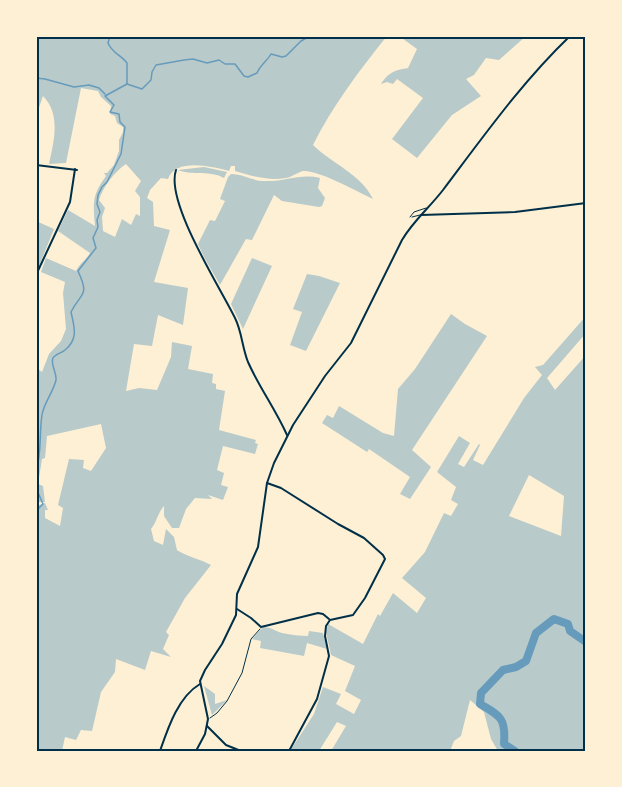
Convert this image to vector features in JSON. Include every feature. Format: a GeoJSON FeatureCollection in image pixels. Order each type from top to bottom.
{"type":"FeatureCollection","features":[{"type":"Feature","properties":{"kind":"street"},"geometry":{"type":"LineString","coordinates":[[196,751],[205,734],[208,718],[200,684],[205,670],[233,623],[237,609],[237,594],[258,547],[267,483],[287,435],[325,375],[351,343],[404,236],[522,89],[570,36]]}},
{"type":"Feature","properties":{"kind":"street"},"geometry":{"type":"LineString","coordinates":[[36,165],[76,170],[70,202],[36,275]]}},
{"type":"Feature","properties":{"kind":"street"},"geometry":{"type":"LineString","coordinates":[[176,170],[173,177],[176,195],[197,247],[230,308],[242,336],[248,360],[287,435]]}},
{"type":"Feature","properties":{"kind":"street"},"geometry":{"type":"LineString","coordinates":[[421,215],[515,212],[586,203]]}},
{"type":"Feature","properties":{"kind":"street"},"geometry":{"type":"LineString","coordinates":[[267,483],[281,488],[364,538],[385,559],[370,589],[353,615],[330,620]]}},
{"type":"Feature","properties":{"kind":"street"},"geometry":{"type":"LineString","coordinates":[[237,609],[261,627],[318,613],[324,614],[330,620]]}},
{"type":"Feature","properties":{"kind":"street"},"geometry":{"type":"LineString","coordinates":[[289,751],[317,699],[329,656],[325,630],[330,620]]}},
{"type":"Feature","properties":{"kind":"street"},"geometry":{"type":"LineString","coordinates":[[160,751],[179,707],[200,684]]}},
{"type":"Feature","properties":{"kind":"street"},"geometry":{"type":"LineString","coordinates":[[207,726],[226,745],[241,751]]}},
{"type":"Feature","properties":{"kind":"lane"},"geometry":{"type":"LineString","coordinates":[[421,215],[410,217],[414,212],[430,206]]}},
{"type":"Feature","properties":{"kind":"lane"},"geometry":{"type":"LineString","coordinates":[[208,718],[218,713],[227,701],[242,673],[251,639],[261,627]]}},
{"type":"Feature","properties":{"kind":"shaded area"},"geometry":{"type":"Polygon","coordinates":[[[36,36],[387,36],[347,89],[313,145],[361,183],[373,199],[310,172],[303,171],[279,179],[266,178],[235,171],[235,166],[231,166],[229,171],[194,165],[178,168],[168,179],[161,178],[150,190],[147,198],[153,202],[154,226],[170,230],[154,282],[188,288],[183,325],[158,315],[152,346],[134,344],[126,391],[139,388],[157,390],[171,357],[172,342],[192,346],[188,369],[213,374],[212,383],[216,384],[216,389],[225,391],[219,430],[256,440],[255,443],[258,444],[255,454],[223,446],[217,470],[224,473],[221,485],[228,487],[223,500],[208,495],[212,499],[195,498],[186,509],[179,528],[172,528],[164,516],[164,506],[162,509],[151,529],[154,541],[163,545],[166,529],[174,537],[177,550],[211,565],[185,598],[166,632],[169,635],[163,649],[171,657],[151,651],[145,670],[116,659],[115,672],[101,692],[92,731],[81,730],[76,740],[65,737],[62,751],[36,751],[36,506],[45,503],[48,510],[45,510],[45,518],[60,526],[63,508],[58,505],[69,459],[84,460],[83,468],[91,471],[106,448],[101,424],[47,436],[45,458],[42,459],[38,484],[43,486],[45,502],[36,502],[36,368],[42,372],[49,354],[61,341],[66,329],[63,293],[65,282],[41,272],[46,258],[76,271],[90,253],[58,231],[68,210],[95,226],[96,194],[106,176],[104,173],[107,173],[114,165],[123,127],[117,123],[115,116],[110,114],[111,106],[98,91],[81,88],[66,163],[49,164],[55,128],[49,103],[43,96],[36,116],[36,36]],[[126,164],[110,180],[99,200],[105,208],[102,217],[103,231],[115,237],[122,219],[131,225],[136,214],[140,216],[140,197],[135,191],[141,181],[126,164]]]}},
{"type":"Feature","properties":{"kind":"shaded area"},"geometry":{"type":"Polygon","coordinates":[[[399,36],[526,36],[499,60],[486,58],[474,75],[466,79],[481,96],[452,115],[417,158],[392,139],[423,98],[397,79],[393,84],[387,82],[381,84],[393,72],[408,68],[417,49],[399,36]]]}},
{"type":"Feature","properties":{"kind":"shaded area"},"geometry":{"type":"Polygon","coordinates":[[[204,167],[227,172],[224,178],[213,174],[178,170],[204,167]]]}},
{"type":"Feature","properties":{"kind":"shaded area"},"geometry":{"type":"Polygon","coordinates":[[[231,174],[264,181],[306,176],[320,178],[318,188],[325,198],[322,206],[319,207],[282,201],[274,195],[252,240],[246,239],[220,285],[198,244],[210,220],[215,221],[225,201],[220,199],[231,174]]]}},
{"type":"Feature","properties":{"kind":"shaded area"},"geometry":{"type":"Polygon","coordinates":[[[36,221],[54,229],[39,266],[36,265],[36,221]]]}},
{"type":"Feature","properties":{"kind":"shaded area"},"geometry":{"type":"Polygon","coordinates":[[[252,258],[272,266],[243,329],[231,304],[252,258]]]}},
{"type":"Feature","properties":{"kind":"shaded area"},"geometry":{"type":"Polygon","coordinates":[[[307,274],[340,283],[306,351],[290,345],[302,312],[293,309],[307,274]]]}},
{"type":"Feature","properties":{"kind":"shaded area"},"geometry":{"type":"Polygon","coordinates":[[[451,314],[487,336],[412,450],[431,467],[410,499],[400,494],[410,477],[369,449],[367,452],[322,423],[327,415],[333,418],[339,406],[383,433],[394,436],[398,389],[415,369],[451,314]]]}},
{"type":"Feature","properties":{"kind":"shaded area"},"geometry":{"type":"Polygon","coordinates":[[[586,316],[586,333],[547,378],[555,390],[586,355],[586,751],[498,751],[491,739],[484,712],[470,700],[461,736],[454,741],[450,751],[331,751],[346,726],[337,722],[319,751],[290,751],[314,714],[323,687],[341,694],[336,704],[354,714],[361,700],[345,691],[355,666],[331,655],[326,632],[328,624],[363,644],[378,614],[380,616],[393,593],[417,613],[426,598],[402,578],[425,552],[444,513],[451,516],[458,504],[451,500],[456,487],[437,472],[459,436],[470,443],[458,464],[464,467],[479,444],[473,460],[483,465],[524,398],[542,375],[535,367],[543,365],[586,316]],[[529,475],[509,516],[561,536],[564,496],[529,475]]]}},
{"type":"Feature","properties":{"kind":"shaded area"},"geometry":{"type":"Polygon","coordinates":[[[263,627],[299,636],[308,636],[309,631],[323,633],[327,649],[307,643],[304,656],[260,648],[261,641],[252,639],[263,627]]]}},
{"type":"Feature","properties":{"kind":"shaded area"},"geometry":{"type":"Polygon","coordinates":[[[204,686],[215,694],[215,704],[227,700],[212,715],[204,686]]]}},
{"type":"Feature","properties":{"kind":"waterway"},"geometry":{"type":"LineString","coordinates":[[36,471],[42,415],[56,380],[52,360],[55,355],[69,346],[74,337],[71,312],[84,290],[78,271],[96,248],[93,238],[98,227],[97,220],[100,212],[97,204],[98,195],[121,154],[125,127],[120,122],[119,114],[110,112],[114,105],[105,96],[127,84],[127,63],[114,52],[108,43],[110,36]]}},
{"type":"Feature","properties":{"kind":"waterway"},"geometry":{"type":"LineString","coordinates":[[127,84],[142,89],[151,80],[156,65],[193,59],[207,63],[219,60],[225,64],[235,64],[244,76],[248,77],[257,73],[271,54],[286,56],[301,41],[310,36]]}},
{"type":"Feature","properties":{"kind":"waterway"},"geometry":{"type":"LineString","coordinates":[[36,78],[74,87],[89,85],[99,88],[105,94]]}},
{"type":"Feature","properties":{"kind":"waterway"},"geometry":{"type":"LineString","coordinates":[[36,488],[43,504],[36,511]]}},
{"type":"Feature","properties":{"kind":"waterway"},"geometry":{"type":"LineString","coordinates":[[515,751],[504,744],[501,719],[480,704],[481,693],[503,670],[516,667],[526,661],[536,633],[554,619],[568,624],[570,631],[586,642]]}}]}
